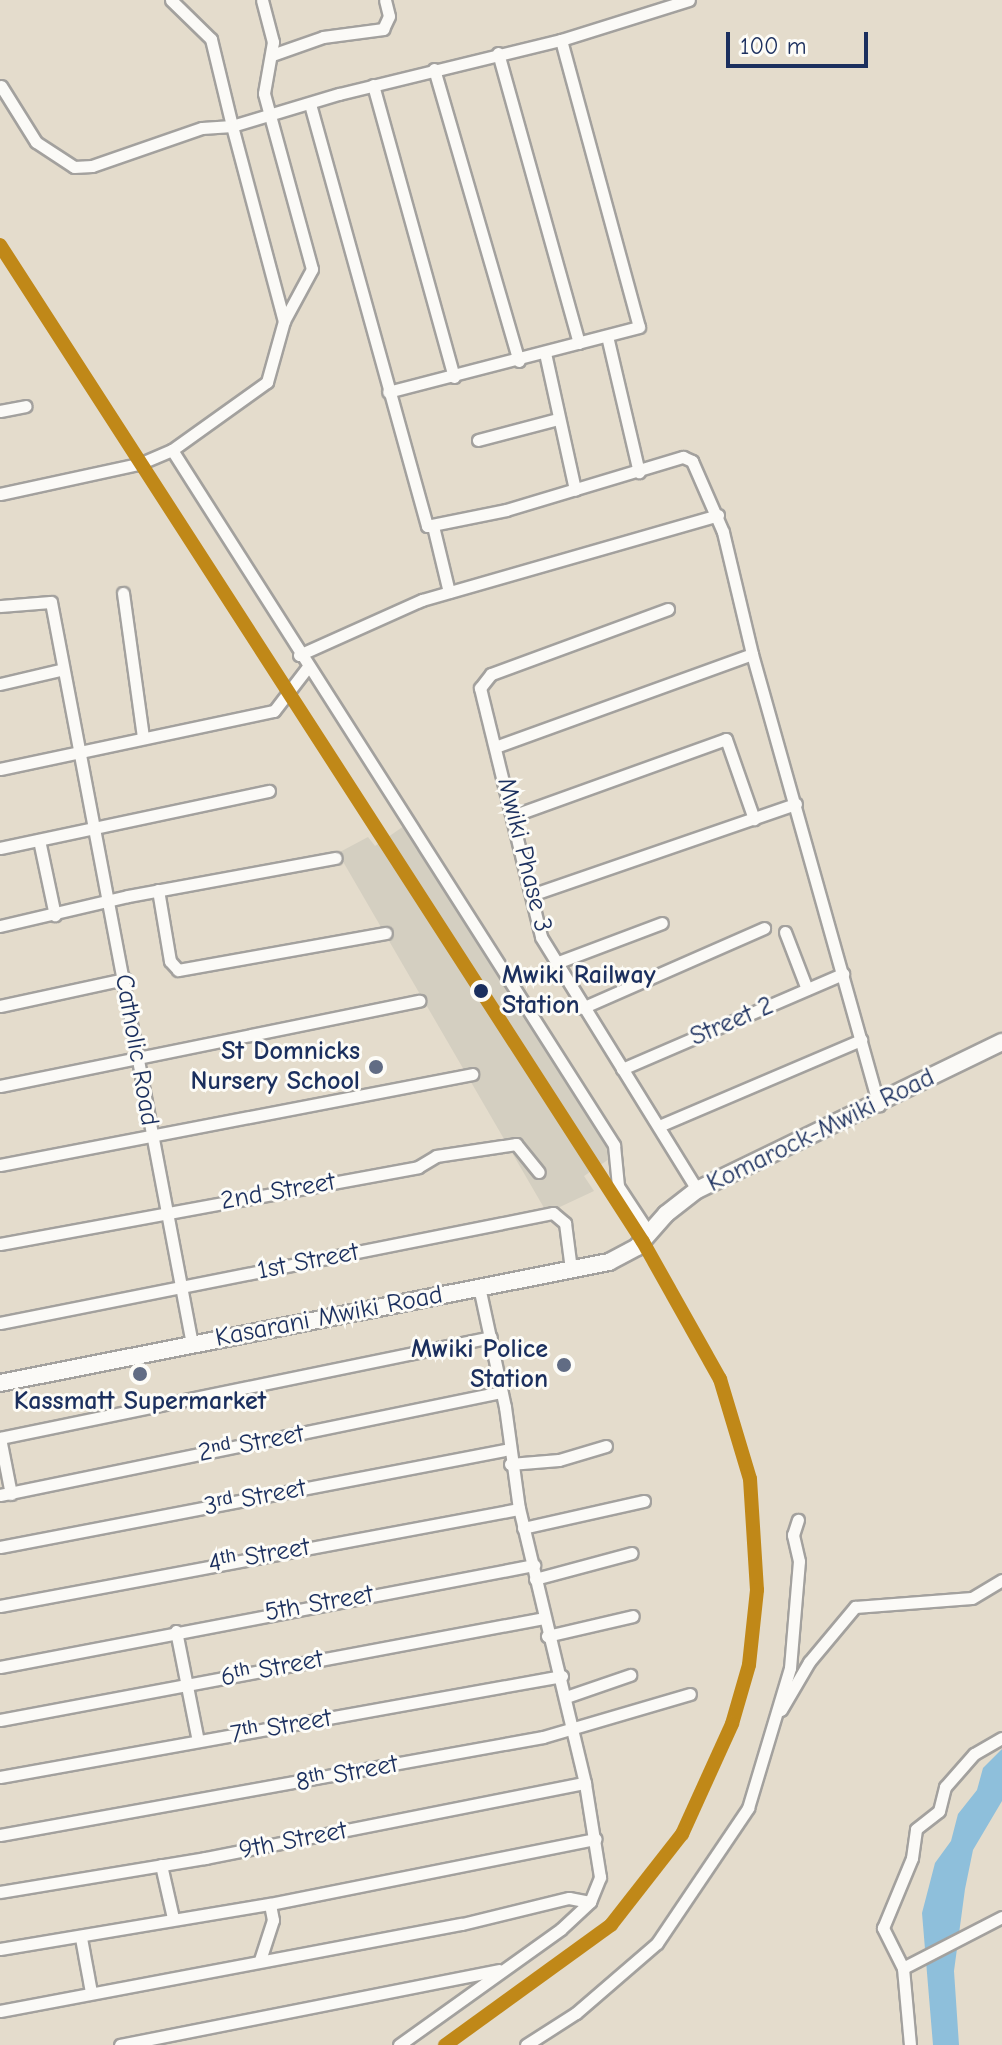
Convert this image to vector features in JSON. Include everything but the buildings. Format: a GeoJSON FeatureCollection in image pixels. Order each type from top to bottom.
{"type":"FeatureCollection","features":[{"type":"Feature","properties":{"kind":"main road","name":"Komarock-Mwiki Road"},"geometry":{"type":"LineString","coordinates":[[649,1233],[697,1190],[879,1105],[1002,1042]]}},
{"type":"Feature","properties":{"kind":"main road","name":"Kasarani Mwiki Road"},"geometry":{"type":"LineString","coordinates":[[0,1383],[619,1258],[649,1233]]}},
{"type":"Feature","properties":{"kind":"street"},"geometry":{"type":"LineString","coordinates":[[171,0],[211,39],[284,321]]}},
{"type":"Feature","properties":{"kind":"street"},"geometry":{"type":"LineString","coordinates":[[0,494],[139,464],[172,450],[267,382],[284,321],[312,269],[264,93],[272,55],[262,0]]}},
{"type":"Feature","properties":{"kind":"street"},"geometry":{"type":"LineString","coordinates":[[272,55],[323,37],[383,29],[389,16],[385,0]]}},
{"type":"Feature","properties":{"kind":"street"},"geometry":{"type":"LineString","coordinates":[[1,86],[36,142],[74,167],[92,166],[202,128],[271,118],[373,85],[561,40],[689,0]]}},
{"type":"Feature","properties":{"kind":"street"},"geometry":{"type":"LineString","coordinates":[[388,392],[519,361],[639,326],[561,40]]}},
{"type":"Feature","properties":{"kind":"street"},"geometry":{"type":"LineString","coordinates":[[498,53],[579,343]]}},
{"type":"Feature","properties":{"kind":"street"},"geometry":{"type":"LineString","coordinates":[[434,69],[519,361]]}},
{"type":"Feature","properties":{"kind":"street"},"geometry":{"type":"LineString","coordinates":[[373,85],[454,377]]}},
{"type":"Feature","properties":{"kind":"street"},"geometry":{"type":"LineString","coordinates":[[310,104],[425,524],[433,526],[575,490],[687,456],[718,515],[752,654],[879,1105]]}},
{"type":"Feature","properties":{"kind":"street"},"geometry":{"type":"LineString","coordinates":[[607,336],[639,472]]}},
{"type":"Feature","properties":{"kind":"street"},"geometry":{"type":"LineString","coordinates":[[545,353],[575,490]]}},
{"type":"Feature","properties":{"kind":"street"},"geometry":{"type":"LineString","coordinates":[[0,411],[26,406]]}},
{"type":"Feature","properties":{"kind":"street"},"geometry":{"type":"LineString","coordinates":[[478,440],[558,419]]}},
{"type":"Feature","properties":{"kind":"street"},"geometry":{"type":"LineString","coordinates":[[172,450],[307,668],[614,1145],[618,1186],[649,1233]]}},
{"type":"Feature","properties":{"kind":"street"},"geometry":{"type":"LineString","coordinates":[[299,655],[394,610],[718,515]]}},
{"type":"Feature","properties":{"kind":"street"},"geometry":{"type":"LineString","coordinates":[[433,526],[449,592]]}},
{"type":"Feature","properties":{"kind":"street"},"geometry":{"type":"LineString","coordinates":[[123,593],[143,737]]}},
{"type":"Feature","properties":{"kind":"street","name":"Catholic Road"},"geometry":{"type":"LineString","coordinates":[[0,606],[51,602],[60,670],[125,979],[150,1133],[184,1287],[192,1344]]}},
{"type":"Feature","properties":{"kind":"street","name":"Mwiki Phase 3"},"geometry":{"type":"LineString","coordinates":[[668,609],[485,677],[480,688],[498,746],[534,894],[536,921],[582,1008],[697,1190]]}},
{"type":"Feature","properties":{"kind":"street"},"geometry":{"type":"LineString","coordinates":[[498,746],[752,654]]}},
{"type":"Feature","properties":{"kind":"street"},"geometry":{"type":"LineString","coordinates":[[0,769],[77,756],[91,747],[274,711],[307,668]]}},
{"type":"Feature","properties":{"kind":"street"},"geometry":{"type":"LineString","coordinates":[[0,684],[60,670]]}},
{"type":"Feature","properties":{"kind":"street"},"geometry":{"type":"LineString","coordinates":[[515,815],[726,739],[754,819]]}},
{"type":"Feature","properties":{"kind":"street"},"geometry":{"type":"LineString","coordinates":[[0,848],[269,791]]}},
{"type":"Feature","properties":{"kind":"street"},"geometry":{"type":"LineString","coordinates":[[534,894],[796,804]]}},
{"type":"Feature","properties":{"kind":"street"},"geometry":{"type":"LineString","coordinates":[[39,840],[55,915]]}},
{"type":"Feature","properties":{"kind":"street"},"geometry":{"type":"LineString","coordinates":[[0,926],[158,890],[336,858]]}},
{"type":"Feature","properties":{"kind":"street"},"geometry":{"type":"LineString","coordinates":[[158,890],[170,961],[178,970],[386,933]]}},
{"type":"Feature","properties":{"kind":"street"},"geometry":{"type":"LineString","coordinates":[[556,963],[662,923]]}},
{"type":"Feature","properties":{"kind":"street"},"geometry":{"type":"LineString","coordinates":[[582,1008],[764,928]]}},
{"type":"Feature","properties":{"kind":"street"},"geometry":{"type":"LineString","coordinates":[[785,932],[807,989]]}},
{"type":"Feature","properties":{"kind":"street","name":"Street 2"},"geometry":{"type":"LineString","coordinates":[[622,1069],[843,974]]}},
{"type":"Feature","properties":{"kind":"street"},"geometry":{"type":"LineString","coordinates":[[0,1006],[125,979]]}},
{"type":"Feature","properties":{"kind":"street"},"geometry":{"type":"LineString","coordinates":[[0,1086],[138,1054],[241,1041],[419,1001]]}},
{"type":"Feature","properties":{"kind":"street"},"geometry":{"type":"LineString","coordinates":[[659,1126],[861,1040]]}},
{"type":"Feature","properties":{"kind":"street"},"geometry":{"type":"LineString","coordinates":[[0,1165],[150,1133],[472,1074]]}},
{"type":"Feature","properties":{"kind":"street","name":"2nd Street"},"geometry":{"type":"LineString","coordinates":[[0,1244],[418,1167],[436,1156],[516,1144],[539,1172]]}},
{"type":"Feature","properties":{"kind":"street","name":"1st Street"},"geometry":{"type":"LineString","coordinates":[[0,1323],[553,1213],[565,1223],[571,1269]]}},
{"type":"Feature","properties":{"kind":"street"},"geometry":{"type":"LineString","coordinates":[[399,2045],[590,1902],[600,1877],[596,1839],[562,1676],[547,1636],[534,1565],[519,1509],[501,1392],[479,1287]]}},
{"type":"Feature","properties":{"kind":"street"},"geometry":{"type":"LineString","coordinates":[[5,1494],[0,1438],[491,1337]]}},
{"type":"Feature","properties":{"kind":"street","name":"2ⁿᵈ Street"},"geometry":{"type":"LineString","coordinates":[[5,1494],[501,1392]]}},
{"type":"Feature","properties":{"kind":"street"},"geometry":{"type":"LineString","coordinates":[[510,1464],[559,1460],[606,1446]]}},
{"type":"Feature","properties":{"kind":"street","name":"3ʳᵈ Street"},"geometry":{"type":"LineString","coordinates":[[0,1547],[510,1449]]}},
{"type":"Feature","properties":{"kind":"street"},"geometry":{"type":"LineString","coordinates":[[523,1528],[644,1501]]}},
{"type":"Feature","properties":{"kind":"street","name":"4ᵗʰ Street"},"geometry":{"type":"LineString","coordinates":[[0,1606],[519,1509]]}},
{"type":"Feature","properties":{"kind":"street"},"geometry":{"type":"LineString","coordinates":[[526,2045],[576,2013],[676,1920],[748,1808],[794,1640],[799,1561],[793,1535],[798,1520]]}},
{"type":"Feature","properties":{"kind":"street"},"geometry":{"type":"LineString","coordinates":[[535,1579],[632,1553]]}},
{"type":"Feature","properties":{"kind":"street","name":"5th Street"},"geometry":{"type":"LineString","coordinates":[[0,1667],[534,1565]]}},
{"type":"Feature","properties":{"kind":"street"},"geometry":{"type":"LineString","coordinates":[[771,1728],[809,1662],[855,1607],[972,1598],[1002,1580]]}},
{"type":"Feature","properties":{"kind":"street"},"geometry":{"type":"LineString","coordinates":[[547,1636],[633,1616]]}},
{"type":"Feature","properties":{"kind":"street","name":"6ᵗʰ Street"},"geometry":{"type":"LineString","coordinates":[[0,1720],[544,1618]]}},
{"type":"Feature","properties":{"kind":"street"},"geometry":{"type":"LineString","coordinates":[[176,1631],[198,1741]]}},
{"type":"Feature","properties":{"kind":"street"},"geometry":{"type":"LineString","coordinates":[[566,1697],[630,1675]]}},
{"type":"Feature","properties":{"kind":"street","name":"7ᵗʰ Street"},"geometry":{"type":"LineString","coordinates":[[0,1777],[562,1676]]}},
{"type":"Feature","properties":{"kind":"street","name":"8ᵗʰ Street"},"geometry":{"type":"LineString","coordinates":[[0,1835],[220,1799],[572,1727],[690,1694]]}},
{"type":"Feature","properties":{"kind":"street"},"geometry":{"type":"LineString","coordinates":[[910,2045],[903,1968],[883,1928],[912,1858],[916,1829],[939,1811],[945,1787],[974,1754],[1002,1738]]}},
{"type":"Feature","properties":{"kind":"street","name":"9th Street"},"geometry":{"type":"LineString","coordinates":[[0,1892],[161,1865],[585,1783]]}},
{"type":"Feature","properties":{"kind":"street"},"geometry":{"type":"LineString","coordinates":[[0,1949],[81,1938],[173,1918],[270,1904],[596,1839]]}},
{"type":"Feature","properties":{"kind":"street"},"geometry":{"type":"LineString","coordinates":[[161,1865],[173,1918]]}},
{"type":"Feature","properties":{"kind":"street"},"geometry":{"type":"LineString","coordinates":[[0,2011],[462,1924],[569,1898],[590,1902]]}},
{"type":"Feature","properties":{"kind":"street"},"geometry":{"type":"LineString","coordinates":[[260,1960],[273,1920],[270,1904]]}},
{"type":"Feature","properties":{"kind":"street"},"geometry":{"type":"LineString","coordinates":[[903,1968],[1002,1917]]}},
{"type":"Feature","properties":{"kind":"street"},"geometry":{"type":"LineString","coordinates":[[81,1938],[91,1992]]}},
{"type":"Feature","properties":{"kind":"street"},"geometry":{"type":"LineString","coordinates":[[120,2045],[502,1969]]}},
{"type":"Feature","properties":{"kind":"shaded area"},"geometry":{"type":"Polygon","coordinates":[[[404,826],[615,1155],[584,1176],[594,1191],[547,1213],[338,853],[368,837],[375,846],[404,826]]]}},
{"type":"Feature","properties":{"kind":"water"},"geometry":{"type":"Polygon","coordinates":[[[1002,1749],[1002,1801],[973,1850],[965,1889],[954,1971],[959,2045],[933,2045],[922,1913],[935,1863],[951,1841],[958,1814],[977,1790],[983,1768],[1002,1749]]]}},
{"type":"Feature","properties":{"kind":"transit line"},"geometry":{"type":"LineString","coordinates":[[0,245],[643,1242],[720,1379],[750,1479],[757,1590],[749,1665],[732,1724],[682,1834],[611,1925],[445,2045]]}},
{"type":"Feature","properties":{"kind":"place","name":"Mwiki Railway Station"},"geometry":{"type":"Point","coordinates":[481,991]}},
{"type":"Feature","properties":{"kind":"place","name":"St Domnicks Nursery School"},"geometry":{"type":"Point","coordinates":[376,1067]}},
{"type":"Feature","properties":{"kind":"place","name":"Mwiki Police Station"},"geometry":{"type":"Point","coordinates":[564,1365]}},
{"type":"Feature","properties":{"kind":"place","name":"Kassmatt Supermarket"},"geometry":{"type":"Point","coordinates":[140,1374]}}]}
